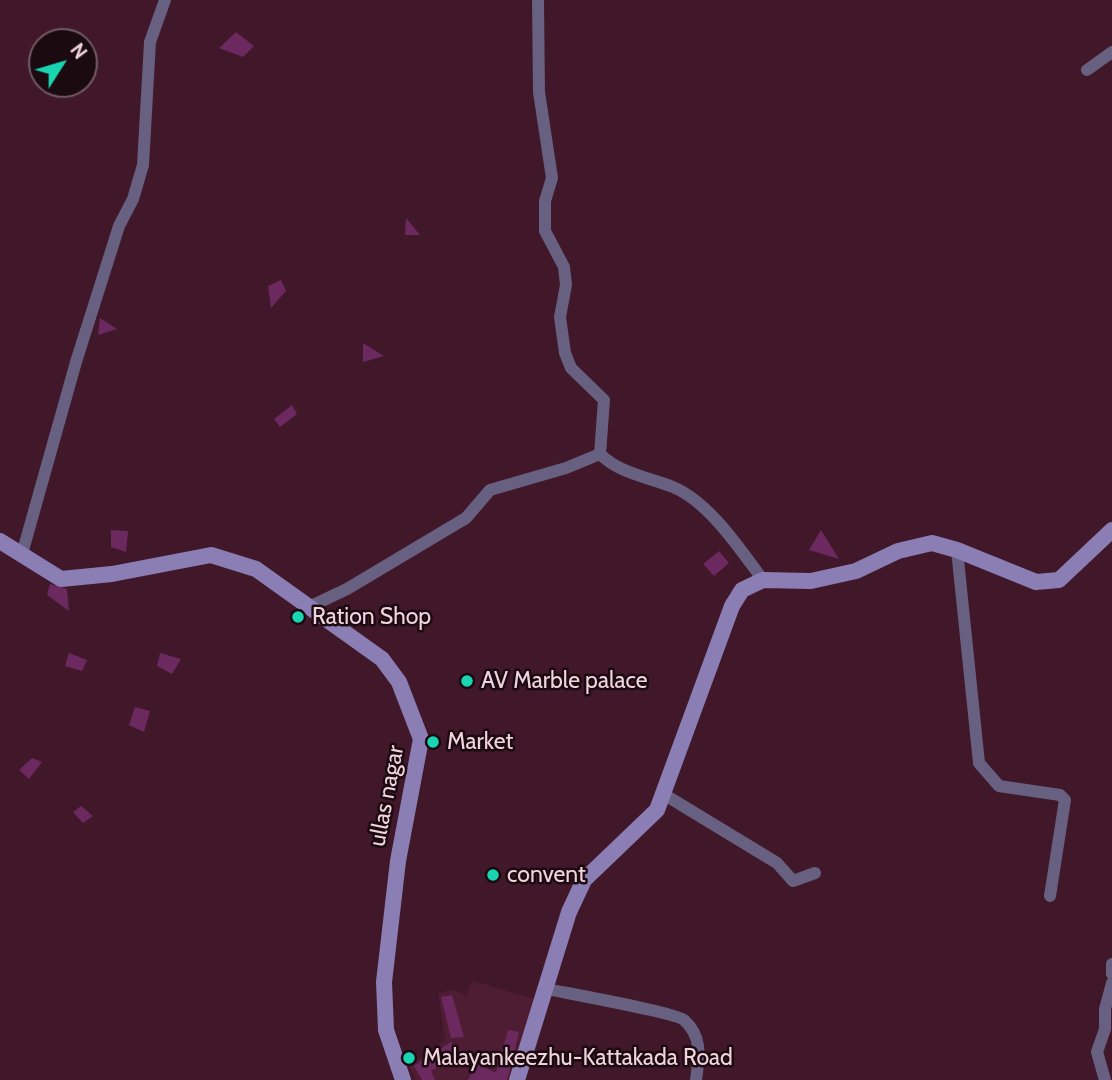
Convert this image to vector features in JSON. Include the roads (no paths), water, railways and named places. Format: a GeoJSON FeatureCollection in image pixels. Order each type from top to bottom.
{"type":"FeatureCollection","features":[{"type":"Feature","properties":{"kind":"main road"},"geometry":{"type":"LineString","coordinates":[[517,1080],[569,912],[584,880],[657,810],[665,795],[732,606],[742,590],[763,580],[811,581],[856,571],[898,551],[932,543],[957,550],[1036,582],[1059,580],[1112,530]]}},
{"type":"Feature","properties":{"kind":"main road","name":"ullas nagar"},"geometry":{"type":"LineString","coordinates":[[0,541],[61,579],[112,574],[211,555],[256,569],[382,659],[399,682],[421,739],[398,861],[384,982],[386,1030],[403,1080]]}},
{"type":"Feature","properties":{"kind":"street"},"geometry":{"type":"LineString","coordinates":[[22,554],[76,362],[119,226],[133,199],[142,165],[150,42],[164,0]]}},
{"type":"Feature","properties":{"kind":"street"},"geometry":{"type":"LineString","coordinates":[[538,0],[540,92],[552,178],[545,201],[545,231],[564,267],[566,285],[560,317],[565,353],[571,368],[604,400],[600,454],[614,468],[674,487],[695,503],[723,526],[763,580]]}},
{"type":"Feature","properties":{"kind":"street"},"geometry":{"type":"LineString","coordinates":[[1087,70],[1112,52]]}},
{"type":"Feature","properties":{"kind":"street"},"geometry":{"type":"LineString","coordinates":[[307,608],[347,589],[466,518],[490,490],[566,468],[600,454]]}},
{"type":"Feature","properties":{"kind":"street"},"geometry":{"type":"LineString","coordinates":[[957,550],[978,763],[999,786],[1059,795],[1065,800],[1050,896]]}},
{"type":"Feature","properties":{"kind":"street"},"geometry":{"type":"LineString","coordinates":[[665,795],[777,863],[793,881],[815,873]]}},
{"type":"Feature","properties":{"kind":"street"},"geometry":{"type":"LineString","coordinates":[[1112,964],[1112,974]]}},
{"type":"Feature","properties":{"kind":"street"},"geometry":{"type":"LineString","coordinates":[[1105,1080],[1097,1052],[1105,1029],[1105,1009],[1112,984]]}},
{"type":"Feature","properties":{"kind":"street"},"geometry":{"type":"LineString","coordinates":[[547,989],[648,1011],[666,1011],[682,1017],[692,1029],[700,1048],[696,1080]]}},
{"type":"Feature","properties":{"kind":"place","name":"Ration Shop"},"geometry":{"type":"Point","coordinates":[298,617]}},
{"type":"Feature","properties":{"kind":"place","name":"AV Marble palace"},"geometry":{"type":"Point","coordinates":[467,681]}},
{"type":"Feature","properties":{"kind":"place","name":"Market"},"geometry":{"type":"Point","coordinates":[433,742]}},
{"type":"Feature","properties":{"kind":"place","name":"convent"},"geometry":{"type":"Point","coordinates":[493,875]}},
{"type":"Feature","properties":{"kind":"place","name":"Malayankeezhu-Kattakada Road"},"geometry":{"type":"Point","coordinates":[409,1058]}}]}
